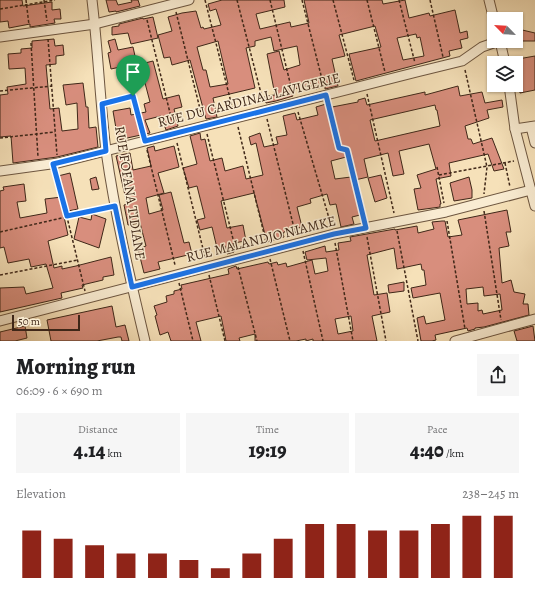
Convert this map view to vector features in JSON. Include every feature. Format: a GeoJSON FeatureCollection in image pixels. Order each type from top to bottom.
{"type":"FeatureCollection","features":[{"type":"Feature","properties":{"kind":"street","name":"RUE FOFANA TIDIANE"},"geometry":{"type":"LineString","coordinates":[[92,0],[106,151],[115,206],[145,341]]}},
{"type":"Feature","properties":{"kind":"street"},"geometry":{"type":"LineString","coordinates":[[0,37],[95,24],[189,0]]}},
{"type":"Feature","properties":{"kind":"street"},"geometry":{"type":"LineString","coordinates":[[489,0],[492,12]]}},
{"type":"Feature","properties":{"kind":"street","name":"RUE DU CARDINAL LAVIGERIE"},"geometry":{"type":"LineString","coordinates":[[0,171],[56,163],[387,80],[462,60],[487,45]]}},
{"type":"Feature","properties":{"kind":"street"},"geometry":{"type":"LineString","coordinates":[[510,92],[515,129],[535,206]]}},
{"type":"Feature","properties":{"kind":"street"},"geometry":{"type":"LineString","coordinates":[[515,129],[533,126],[535,143]]}},
{"type":"Feature","properties":{"kind":"street","name":"RUE MALANDJO NIAMKE"},"geometry":{"type":"LineString","coordinates":[[0,321],[334,234],[446,212],[531,190]]}},
{"type":"Feature","properties":{"kind":"street"},"geometry":{"type":"LineString","coordinates":[[454,341],[535,318]]}},
{"type":"Feature","properties":{"kind":"path"},"geometry":{"type":"LineString","coordinates":[[26,0],[30,33],[38,166]]}},
{"type":"Feature","properties":{"kind":"path"},"geometry":{"type":"LineString","coordinates":[[0,9],[54,0]]}},
{"type":"Feature","properties":{"kind":"path"},"geometry":{"type":"LineString","coordinates":[[205,0],[290,341]]}},
{"type":"Feature","properties":{"kind":"path"},"geometry":{"type":"LineString","coordinates":[[237,0],[300,243],[323,341]]}},
{"type":"Feature","properties":{"kind":"path"},"geometry":{"type":"LineString","coordinates":[[270,0],[295,103],[334,234],[353,341]]}},
{"type":"Feature","properties":{"kind":"path"},"geometry":{"type":"LineString","coordinates":[[302,0],[339,148],[347,150],[366,228],[386,341]]}},
{"type":"Feature","properties":{"kind":"path"},"geometry":{"type":"LineString","coordinates":[[333,0],[356,88]]}},
{"type":"Feature","properties":{"kind":"path"},"geometry":{"type":"LineString","coordinates":[[367,0],[387,80]]}},
{"type":"Feature","properties":{"kind":"path"},"geometry":{"type":"LineString","coordinates":[[399,0],[417,72]]}},
{"type":"Feature","properties":{"kind":"path"},"geometry":{"type":"LineString","coordinates":[[430,0],[445,65]]}},
{"type":"Feature","properties":{"kind":"path"},"geometry":{"type":"LineString","coordinates":[[45,1],[52,86],[56,163],[87,298]]}},
{"type":"Feature","properties":{"kind":"path"},"geometry":{"type":"LineString","coordinates":[[144,11],[225,341]]}},
{"type":"Feature","properties":{"kind":"path"},"geometry":{"type":"LineString","coordinates":[[462,60],[487,167],[483,202],[502,328]]}},
{"type":"Feature","properties":{"kind":"path"},"geometry":{"type":"LineString","coordinates":[[0,91],[52,86]]}},
{"type":"Feature","properties":{"kind":"path"},"geometry":{"type":"LineString","coordinates":[[102,104],[133,96],[193,341]]}},
{"type":"Feature","properties":{"kind":"path"},"geometry":{"type":"LineString","coordinates":[[0,138],[55,132]]}},
{"type":"Feature","properties":{"kind":"path"},"geometry":{"type":"LineString","coordinates":[[439,175],[523,159]]}},
{"type":"Feature","properties":{"kind":"path"},"geometry":{"type":"LineString","coordinates":[[506,163],[512,195]]}},
{"type":"Feature","properties":{"kind":"path"},"geometry":{"type":"LineString","coordinates":[[437,167],[467,338]]}},
{"type":"Feature","properties":{"kind":"path"},"geometry":{"type":"LineString","coordinates":[[0,232],[115,206]]}},
{"type":"Feature","properties":{"kind":"path"},"geometry":{"type":"LineString","coordinates":[[236,259],[257,341]]}},
{"type":"Feature","properties":{"kind":"path"},"geometry":{"type":"LineString","coordinates":[[0,275],[78,260]]}},
{"type":"Feature","properties":{"kind":"building"},"geometry":{"type":"Polygon","coordinates":[[[0,0],[22,0],[23,6],[52,2],[52,10],[60,9],[61,19],[54,19],[55,23],[30,27],[30,24],[9,28],[8,21],[0,22],[0,0]]]}},
{"type":"Feature","properties":{"kind":"building"},"geometry":{"type":"Polygon","coordinates":[[[106,0],[116,0],[118,5],[132,2],[131,0],[138,0],[140,6],[116,12],[109,12],[106,0]]]}},
{"type":"Feature","properties":{"kind":"building"},"geometry":{"type":"Polygon","coordinates":[[[222,0],[284,0],[285,7],[256,14],[260,29],[290,22],[291,27],[309,23],[304,0],[382,0],[383,4],[405,0],[409,18],[429,13],[430,16],[455,10],[460,33],[467,31],[468,38],[460,40],[462,48],[449,51],[450,56],[356,81],[349,54],[381,47],[375,26],[339,35],[345,56],[332,59],[338,86],[325,89],[325,86],[316,89],[315,85],[306,86],[290,90],[293,96],[266,103],[265,96],[275,95],[267,54],[279,51],[284,70],[300,65],[297,46],[274,51],[271,37],[255,41],[255,46],[246,48],[255,88],[213,98],[217,117],[206,119],[190,60],[172,65],[170,57],[164,58],[158,35],[172,31],[168,17],[182,13],[196,11],[201,28],[203,27],[204,29],[221,25],[216,9],[210,11],[208,4],[222,0]],[[416,34],[397,38],[403,60],[424,56],[420,37],[417,38],[416,34]],[[218,41],[197,47],[203,70],[206,70],[210,87],[228,84],[218,41]]]}},
{"type":"Feature","properties":{"kind":"building"},"geometry":{"type":"Polygon","coordinates":[[[153,17],[158,38],[131,44],[128,33],[112,35],[112,27],[143,18],[153,17]]]}},
{"type":"Feature","properties":{"kind":"building"},"geometry":{"type":"Polygon","coordinates":[[[523,30],[535,33],[535,41],[523,41],[523,30]]]}},
{"type":"Feature","properties":{"kind":"building"},"geometry":{"type":"Polygon","coordinates":[[[54,39],[55,46],[63,45],[64,55],[56,56],[56,64],[46,65],[50,109],[59,108],[62,131],[78,129],[77,103],[66,105],[63,85],[83,83],[86,107],[88,107],[89,128],[96,127],[98,147],[57,157],[13,163],[11,136],[0,137],[0,95],[8,94],[7,87],[26,84],[25,68],[9,69],[8,54],[21,53],[21,49],[32,48],[32,41],[54,39]]]}},
{"type":"Feature","properties":{"kind":"building"},"geometry":{"type":"Polygon","coordinates":[[[115,39],[118,50],[133,47],[137,65],[153,61],[163,99],[179,95],[182,107],[174,109],[178,126],[166,130],[161,116],[145,120],[150,133],[118,140],[113,111],[130,108],[131,115],[146,112],[144,104],[150,102],[145,83],[133,85],[129,65],[111,69],[108,53],[111,52],[108,41],[115,39]]]}},
{"type":"Feature","properties":{"kind":"building"},"geometry":{"type":"Polygon","coordinates":[[[535,56],[535,90],[520,93],[523,92],[523,58],[535,56]]]}},
{"type":"Feature","properties":{"kind":"building"},"geometry":{"type":"Polygon","coordinates":[[[458,86],[460,96],[482,92],[485,103],[502,100],[503,107],[487,110],[489,118],[465,126],[468,139],[471,139],[473,144],[492,138],[504,169],[494,171],[488,154],[449,163],[451,176],[436,179],[441,204],[440,207],[418,210],[414,189],[421,188],[417,175],[436,169],[429,144],[399,151],[404,174],[393,176],[388,153],[364,159],[368,177],[355,180],[350,156],[331,161],[335,179],[351,177],[360,215],[352,217],[354,224],[341,227],[336,204],[330,205],[327,194],[310,199],[311,203],[297,207],[302,227],[284,232],[284,237],[267,242],[254,193],[221,201],[227,228],[243,225],[246,241],[233,243],[234,252],[227,254],[225,246],[217,248],[212,227],[200,230],[197,220],[205,218],[197,186],[189,188],[183,168],[197,164],[190,136],[200,133],[201,140],[205,139],[210,161],[222,158],[225,171],[243,166],[246,179],[263,175],[256,143],[251,145],[249,137],[260,133],[264,147],[278,144],[276,137],[287,135],[283,116],[295,113],[297,120],[318,115],[316,107],[326,104],[327,108],[358,102],[358,100],[365,98],[367,105],[425,92],[425,95],[458,86]],[[435,105],[370,120],[375,141],[440,126],[435,105]]]}},
{"type":"Feature","properties":{"kind":"building"},"geometry":{"type":"Polygon","coordinates":[[[154,146],[155,151],[174,146],[179,167],[158,173],[164,193],[146,198],[149,214],[163,210],[159,195],[171,192],[184,243],[189,242],[192,254],[158,262],[160,269],[144,273],[138,249],[146,246],[140,223],[128,225],[124,205],[127,204],[116,156],[130,153],[133,170],[151,166],[147,148],[154,146]]]}},
{"type":"Feature","properties":{"kind":"building"},"geometry":{"type":"Polygon","coordinates":[[[70,173],[78,209],[63,212],[68,235],[48,241],[54,268],[62,266],[62,269],[111,257],[114,275],[103,277],[103,280],[82,285],[83,288],[61,293],[62,298],[0,312],[0,288],[24,287],[26,294],[53,288],[46,264],[31,267],[29,259],[8,263],[4,247],[0,248],[0,191],[4,190],[3,187],[24,184],[26,201],[17,202],[20,218],[47,213],[45,199],[62,197],[58,176],[70,173]]]}},
{"type":"Feature","properties":{"kind":"building"},"geometry":{"type":"Polygon","coordinates":[[[381,175],[387,198],[375,202],[368,178],[381,175]]]}},
{"type":"Feature","properties":{"kind":"building"},"geometry":{"type":"Polygon","coordinates":[[[96,177],[99,189],[92,190],[90,179],[96,177]]]}},
{"type":"Feature","properties":{"kind":"building"},"geometry":{"type":"Polygon","coordinates":[[[469,177],[472,198],[454,201],[450,183],[469,177]]]}},
{"type":"Feature","properties":{"kind":"building"},"geometry":{"type":"Polygon","coordinates":[[[507,210],[511,232],[506,232],[509,246],[499,248],[502,283],[511,280],[514,292],[525,294],[523,304],[528,304],[529,315],[468,331],[467,328],[435,335],[436,340],[432,341],[421,341],[417,318],[424,316],[426,324],[445,320],[440,293],[413,298],[411,288],[426,285],[424,270],[422,270],[421,264],[397,269],[394,248],[367,255],[374,295],[387,293],[390,312],[372,316],[377,341],[313,341],[313,339],[306,341],[306,339],[296,341],[255,341],[255,334],[239,338],[240,341],[226,341],[221,316],[196,322],[201,341],[171,341],[168,332],[160,335],[154,306],[167,302],[166,296],[174,294],[174,291],[182,289],[181,285],[229,274],[228,269],[236,266],[237,269],[268,262],[269,264],[277,262],[278,265],[286,263],[287,267],[312,260],[315,274],[328,271],[326,258],[307,260],[305,252],[325,246],[326,252],[339,250],[338,243],[351,241],[350,237],[395,229],[417,226],[418,233],[434,229],[432,222],[445,221],[448,237],[462,235],[458,220],[507,210]],[[483,287],[466,289],[467,304],[478,303],[478,311],[482,310],[483,314],[502,310],[500,294],[484,296],[483,287]],[[351,316],[335,319],[338,334],[353,331],[351,316]]]}},
{"type":"Feature","properties":{"kind":"building"},"geometry":{"type":"Polygon","coordinates":[[[92,214],[106,219],[99,248],[74,239],[79,217],[91,220],[92,214]]]}},
{"type":"Feature","properties":{"kind":"building"},"geometry":{"type":"Polygon","coordinates":[[[404,282],[404,291],[389,293],[388,285],[404,282]]]}},
{"type":"Feature","properties":{"kind":"building"},"geometry":{"type":"Polygon","coordinates":[[[112,306],[116,327],[125,325],[129,341],[122,341],[121,337],[118,337],[97,341],[51,341],[47,320],[112,306]]]}},
{"type":"Feature","properties":{"kind":"building"},"geometry":{"type":"Polygon","coordinates":[[[25,326],[27,338],[15,341],[0,341],[0,332],[25,326]]]}},
{"type":"Feature","properties":{"kind":"building"},"geometry":{"type":"Polygon","coordinates":[[[533,326],[535,341],[517,341],[514,331],[533,326]]]}},
{"type":"Feature","properties":{"kind":"route"},"geometry":{"type":"LineString","coordinates":[[326,95],[339,149],[345,148],[347,150],[366,228],[334,234],[132,287],[115,206],[67,216],[53,164],[106,151],[102,104],[133,96],[145,141],[326,95]]}}]}
